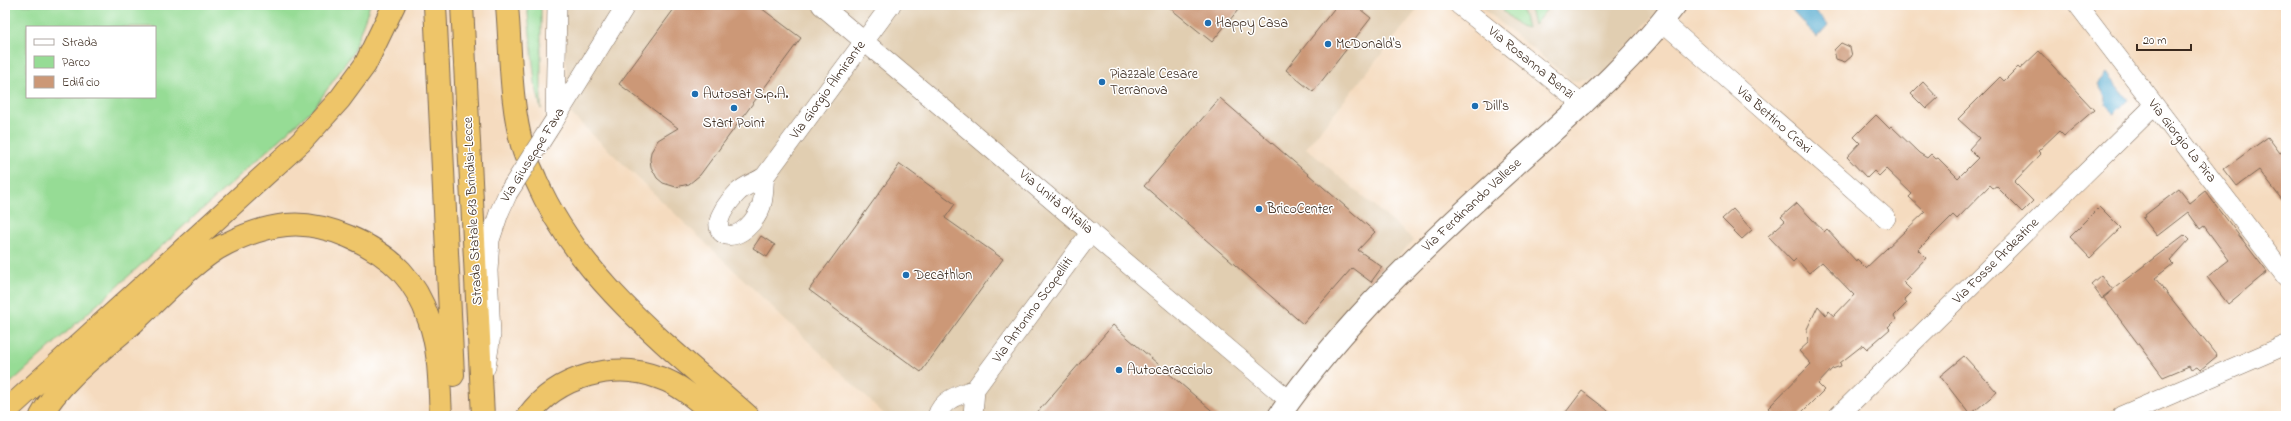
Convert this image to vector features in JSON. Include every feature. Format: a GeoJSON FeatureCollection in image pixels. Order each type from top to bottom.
{"type":"FeatureCollection","features":[{"type":"Feature","properties":{"kind":"highway"},"geometry":{"type":"LineString","coordinates":[[5,412],[301,142],[340,99],[365,65],[394,5]]}},
{"type":"Feature","properties":{"kind":"highway","name":"Strada Statale 613 Brindisi-Lecce"},"geometry":{"type":"LineString","coordinates":[[435,5],[455,416]]}},
{"type":"Feature","properties":{"kind":"highway","name":"Strada Statale 613 Brindisi-Lecce"},"geometry":{"type":"LineString","coordinates":[[462,5],[483,416]]}},
{"type":"Feature","properties":{"kind":"highway"},"geometry":{"type":"LineString","coordinates":[[507,5],[515,107],[524,150],[559,226],[581,257],[611,292],[748,416]]}},
{"type":"Feature","properties":{"kind":"highway"},"geometry":{"type":"LineString","coordinates":[[41,416],[46,406],[73,377],[197,265],[224,244],[253,232],[286,225],[319,227],[349,236],[373,250],[400,271],[418,294],[430,321],[437,353],[441,416]]}},
{"type":"Feature","properties":{"kind":"highway"},"geometry":{"type":"LineString","coordinates":[[528,416],[550,394],[574,380],[602,372],[633,372],[660,378],[682,390],[716,416]]}},
{"type":"Feature","properties":{"kind":"street"},"geometry":{"type":"LineString","coordinates":[[554,121],[557,5]]}},
{"type":"Feature","properties":{"kind":"street","name":"Via Giuseppe Fava"},"geometry":{"type":"LineString","coordinates":[[482,392],[491,335],[488,271],[490,240],[499,213],[508,193],[626,5]]}},
{"type":"Feature","properties":{"kind":"street","name":"Via Unità d'Italia"},"geometry":{"type":"LineString","coordinates":[[821,5],[1091,232],[1284,408]]}},
{"type":"Feature","properties":{"kind":"street","name":"Via Giorgio Almirante"},"geometry":{"type":"LineString","coordinates":[[766,176],[891,5]]}},
{"type":"Feature","properties":{"kind":"street","name":"Via Rosanna Benzi"},"geometry":{"type":"LineString","coordinates":[[1459,5],[1584,105]]}},
{"type":"Feature","properties":{"kind":"street","name":"Via Giorgio La Pira"},"geometry":{"type":"LineString","coordinates":[[2078,5],[2286,278]]}},
{"type":"Feature","properties":{"kind":"street","name":"Via Ferdinando Vallese"},"geometry":{"type":"LineString","coordinates":[[1284,408],[1357,317],[1424,249],[1584,105],[1615,75],[1669,13]]}},
{"type":"Feature","properties":{"kind":"street","name":"Via Bettino Craxi"},"geometry":{"type":"LineString","coordinates":[[1669,13],[1886,218]]}},
{"type":"Feature","properties":{"kind":"street","name":"Via Fosse Ardeatine"},"geometry":{"type":"LineString","coordinates":[[1838,416],[2154,106]]}},
{"type":"Feature","properties":{"kind":"street","name":"Via Antonino Scopelliti"},"geometry":{"type":"LineString","coordinates":[[975,389],[1091,232]]}},
{"type":"Feature","properties":{"kind":"street"},"geometry":{"type":"LineString","coordinates":[[2121,416],[2286,345]]}},
{"type":"Feature","properties":{"kind":"street"},"geometry":{"type":"LineString","coordinates":[[937,416],[948,400],[955,395],[975,389],[973,416]]}},
{"type":"Feature","properties":{"kind":"shaded area"},"geometry":{"type":"Polygon","coordinates":[[[565,5],[1421,5],[1306,148],[1414,240],[1355,302],[1288,383],[1266,416],[886,416],[571,114],[563,37],[565,5]]]}},
{"type":"Feature","properties":{"kind":"shaded area"},"geometry":{"type":"Polygon","coordinates":[[[1479,5],[1663,5],[1604,72],[1589,80],[1572,81],[1479,5]]]}},
{"type":"Feature","properties":{"kind":"green space"},"geometry":{"type":"Polygon","coordinates":[[[5,5],[370,5],[352,54],[314,108],[5,388],[5,5]]]}},
{"type":"Feature","properties":{"kind":"green space"},"geometry":{"type":"Polygon","coordinates":[[[527,5],[541,5],[541,109],[535,83],[527,5]]]}},
{"type":"Feature","properties":{"kind":"green space"},"geometry":{"type":"Polygon","coordinates":[[[1508,5],[1521,5],[1527,28],[1520,26],[1503,11],[1508,5]]]}},
{"type":"Feature","properties":{"kind":"green space"},"geometry":{"type":"Polygon","coordinates":[[[1529,5],[1550,5],[1534,25],[1529,5]]]}},
{"type":"Feature","properties":{"kind":"water"},"geometry":{"type":"Polygon","coordinates":[[[1795,5],[1809,5],[1828,25],[1817,37],[1791,9],[1795,5]]]}},
{"type":"Feature","properties":{"kind":"water"},"geometry":{"type":"Polygon","coordinates":[[[2107,73],[2128,100],[2114,114],[2105,105],[2106,98],[2098,84],[2107,73]]]}},
{"type":"Feature","properties":{"kind":"building","name":"Autosat S.p.A."},"geometry":{"type":"Polygon","coordinates":[[[677,5],[757,5],[801,38],[700,175],[689,184],[676,187],[663,183],[657,178],[651,167],[650,159],[651,152],[658,140],[678,128],[619,84],[677,5]]]}},
{"type":"Feature","properties":{"kind":"building","name":"Happy Casa"},"geometry":{"type":"Polygon","coordinates":[[[1166,5],[1242,5],[1212,42],[1166,5]]]}},
{"type":"Feature","properties":{"kind":"building","name":"McDonald's"},"geometry":{"type":"Polygon","coordinates":[[[1337,5],[1355,5],[1371,18],[1313,92],[1286,70],[1337,5]]]}},
{"type":"Feature","properties":{"kind":"building"},"geometry":{"type":"Polygon","coordinates":[[[1841,43],[1850,47],[1852,56],[1845,62],[1836,59],[1834,50],[1841,43]]]}},
{"type":"Feature","properties":{"kind":"building"},"geometry":{"type":"Polygon","coordinates":[[[2039,51],[2094,110],[2064,136],[2059,131],[2038,151],[2041,154],[2014,182],[2033,201],[2022,212],[1996,186],[1993,188],[1990,185],[1957,219],[1953,215],[1918,250],[1926,258],[1903,282],[1912,291],[1904,299],[1907,303],[1894,316],[1896,319],[1888,327],[1890,329],[1867,349],[1863,345],[1840,363],[1841,366],[1832,369],[1818,384],[1824,390],[1798,416],[1776,416],[1768,408],[1811,364],[1799,351],[1808,343],[1807,329],[1818,306],[1826,315],[1828,311],[1834,316],[1854,295],[1822,262],[1809,273],[1796,259],[1793,262],[1768,236],[1785,221],[1781,217],[1797,203],[1824,232],[1827,229],[1856,261],[1857,259],[1866,268],[1925,212],[1909,197],[1912,194],[1886,169],[1879,176],[1874,171],[1867,178],[1847,157],[1860,143],[1854,137],[1876,115],[1889,128],[1891,126],[1919,153],[1927,158],[1931,154],[1936,159],[1938,158],[1958,178],[1978,158],[1969,149],[1979,138],[1958,119],[2000,77],[2004,81],[2018,67],[2020,69],[2039,51]]]}},
{"type":"Feature","properties":{"kind":"building"},"geometry":{"type":"Polygon","coordinates":[[[1923,82],[1938,98],[1926,109],[1911,94],[1923,82]]]}},
{"type":"Feature","properties":{"kind":"building","name":"BricoCenter"},"geometry":{"type":"Polygon","coordinates":[[[1220,98],[1375,232],[1358,250],[1382,267],[1371,282],[1352,268],[1303,324],[1144,186],[1220,98]]]}},
{"type":"Feature","properties":{"kind":"building"},"geometry":{"type":"Polygon","coordinates":[[[2268,137],[2280,153],[2286,150],[2286,205],[2259,170],[2237,186],[2224,169],[2268,137]]]}},
{"type":"Feature","properties":{"kind":"building","name":"Decathlon"},"geometry":{"type":"Polygon","coordinates":[[[900,164],[955,204],[945,218],[1003,259],[921,372],[809,290],[900,164]]]}},
{"type":"Feature","properties":{"kind":"building"},"geometry":{"type":"Polygon","coordinates":[[[2179,189],[2190,203],[2205,191],[2267,272],[2228,304],[2207,277],[2229,260],[2204,226],[2200,229],[2188,212],[2157,236],[2143,218],[2179,189]]]}},
{"type":"Feature","properties":{"kind":"building"},"geometry":{"type":"Polygon","coordinates":[[[2100,207],[2121,228],[2090,258],[2070,237],[2100,207]]]}},
{"type":"Feature","properties":{"kind":"building"},"geometry":{"type":"Polygon","coordinates":[[[1733,209],[1752,230],[1742,239],[1722,219],[1733,209]]]}},
{"type":"Feature","properties":{"kind":"building"},"geometry":{"type":"Polygon","coordinates":[[[2184,235],[2189,240],[2170,261],[2173,264],[2155,278],[2217,356],[2200,370],[2197,367],[2191,370],[2189,366],[2163,377],[2103,297],[2184,235]]]}},
{"type":"Feature","properties":{"kind":"building"},"geometry":{"type":"Polygon","coordinates":[[[761,236],[775,245],[767,257],[753,248],[761,236]]]}},
{"type":"Feature","properties":{"kind":"building"},"geometry":{"type":"Polygon","coordinates":[[[2101,275],[2113,290],[2102,299],[2091,284],[2101,275]]]}},
{"type":"Feature","properties":{"kind":"building","name":"Autocaracciolo"},"geometry":{"type":"Polygon","coordinates":[[[1113,325],[1218,416],[1034,416],[1113,325]]]}},
{"type":"Feature","properties":{"kind":"building"},"geometry":{"type":"Polygon","coordinates":[[[1964,356],[1997,392],[1970,415],[1940,376],[1964,356]]]}},
{"type":"Feature","properties":{"kind":"building"},"geometry":{"type":"Polygon","coordinates":[[[1582,391],[1615,416],[1563,416],[1582,391]]]}},
{"type":"Feature","properties":{"kind":"place","name":"Happy Casa"},"geometry":{"type":"Point","coordinates":[1208,23]}},
{"type":"Feature","properties":{"kind":"place","name":"McDonald's"},"geometry":{"type":"Point","coordinates":[1328,44]}},
{"type":"Feature","properties":{"kind":"place","name":"Piazzale Cesare Terranova"},"geometry":{"type":"Point","coordinates":[1102,82]}},
{"type":"Feature","properties":{"kind":"place","name":"Autosat S.p.A."},"geometry":{"type":"Point","coordinates":[695,94]}},
{"type":"Feature","properties":{"kind":"place","name":"Dill's"},"geometry":{"type":"Point","coordinates":[1475,106]}},
{"type":"Feature","properties":{"kind":"place","name":"Start Point"},"geometry":{"type":"Point","coordinates":[734,108]}},
{"type":"Feature","properties":{"kind":"place","name":"BricoCenter"},"geometry":{"type":"Point","coordinates":[1259,209]}},
{"type":"Feature","properties":{"kind":"place","name":"Decathlon"},"geometry":{"type":"Point","coordinates":[906,275]}},
{"type":"Feature","properties":{"kind":"place","name":"Autocaracciolo"},"geometry":{"type":"Point","coordinates":[1119,370]}}]}
